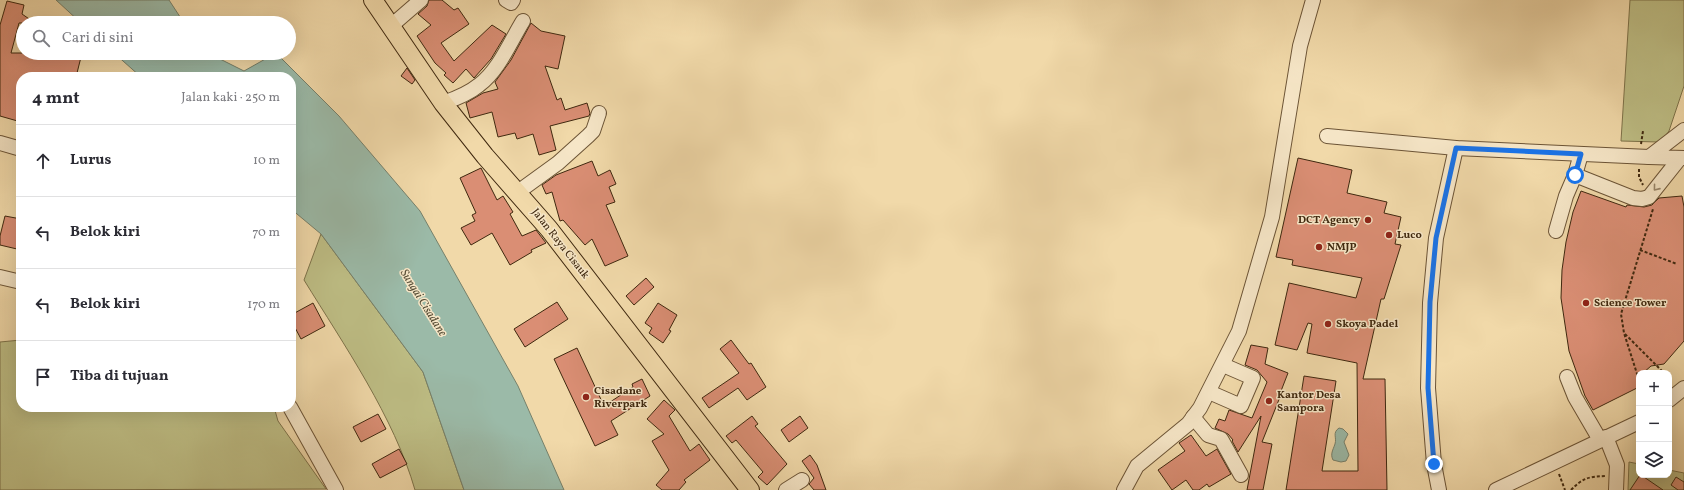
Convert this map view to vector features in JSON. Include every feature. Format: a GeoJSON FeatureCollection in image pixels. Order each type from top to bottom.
{"type":"FeatureCollection","features":[{"type":"Feature","properties":{"kind":"main road","name":"Jalan Raya Cisauk"},"geometry":{"type":"LineString","coordinates":[[373,0],[442,103],[485,156],[554,235],[749,489]]}},
{"type":"Feature","properties":{"kind":"street"},"geometry":{"type":"LineString","coordinates":[[391,26],[421,0]]}},
{"type":"Feature","properties":{"kind":"street"},"geometry":{"type":"LineString","coordinates":[[506,0],[511,3],[512,0]]}},
{"type":"Feature","properties":{"kind":"street"},"geometry":{"type":"LineString","coordinates":[[1124,490],[1137,466],[1155,449],[1172,437],[1193,417],[1209,392],[1223,365],[1244,316],[1272,217],[1300,46],[1313,0]]}},
{"type":"Feature","properties":{"kind":"street"},"geometry":{"type":"LineString","coordinates":[[442,103],[466,93],[479,85],[489,75],[523,21]]}},
{"type":"Feature","properties":{"kind":"street"},"geometry":{"type":"LineString","coordinates":[[518,192],[558,163],[588,136],[593,131],[600,113]]}},
{"type":"Feature","properties":{"kind":"street"},"geometry":{"type":"LineString","coordinates":[[1645,157],[1684,130]]}},
{"type":"Feature","properties":{"kind":"street"},"geometry":{"type":"LineString","coordinates":[[1327,136],[1456,148],[1682,158]]}},
{"type":"Feature","properties":{"kind":"street"},"geometry":{"type":"LineString","coordinates":[[0,143],[16,148]]}},
{"type":"Feature","properties":{"kind":"street"},"geometry":{"type":"LineString","coordinates":[[1439,490],[1434,464],[1428,388],[1430,302],[1436,238],[1456,148]]}},
{"type":"Feature","properties":{"kind":"street"},"geometry":{"type":"LineString","coordinates":[[1556,231],[1566,196],[1575,175],[1581,154]]}},
{"type":"Feature","properties":{"kind":"street"},"geometry":{"type":"LineString","coordinates":[[1575,175],[1633,198],[1642,200],[1649,197],[1682,158]]}},
{"type":"Feature","properties":{"kind":"street"},"geometry":{"type":"LineString","coordinates":[[0,277],[16,281]]}},
{"type":"Feature","properties":{"kind":"street"},"geometry":{"type":"LineString","coordinates":[[1209,392],[1241,406],[1254,378],[1223,365]]}},
{"type":"Feature","properties":{"kind":"street"},"geometry":{"type":"LineString","coordinates":[[1567,376],[1575,397],[1603,439],[1617,465],[1616,490]]}},
{"type":"Feature","properties":{"kind":"street"},"geometry":{"type":"LineString","coordinates":[[1672,398],[1684,388]]}},
{"type":"Feature","properties":{"kind":"street"},"geometry":{"type":"LineString","coordinates":[[293,412],[336,490]]}},
{"type":"Feature","properties":{"kind":"street"},"geometry":{"type":"LineString","coordinates":[[1193,417],[1208,436],[1221,439],[1241,474]]}},
{"type":"Feature","properties":{"kind":"street"},"geometry":{"type":"LineString","coordinates":[[1496,490],[1636,423]]}},
{"type":"Feature","properties":{"kind":"street"},"geometry":{"type":"LineString","coordinates":[[786,490],[802,480]]}},
{"type":"Feature","properties":{"kind":"path"},"geometry":{"type":"LineString","coordinates":[[1636,371],[1624,333],[1621,314],[1654,206],[1639,177],[1645,157],[1643,131]]}},
{"type":"Feature","properties":{"kind":"path"},"geometry":{"type":"LineString","coordinates":[[1640,250],[1677,264]]}},
{"type":"Feature","properties":{"kind":"path"},"geometry":{"type":"LineString","coordinates":[[1624,333],[1661,370]]}},
{"type":"Feature","properties":{"kind":"path"},"geometry":{"type":"LineString","coordinates":[[1554,462],[1565,490]]}},
{"type":"Feature","properties":{"kind":"path"},"geometry":{"type":"LineString","coordinates":[[1571,490],[1578,482],[1585,478],[1616,476]]}},
{"type":"Feature","properties":{"kind":"green space"},"geometry":{"type":"Polygon","coordinates":[[[1630,0],[1684,0],[1684,86],[1669,131],[1664,138],[1658,142],[1621,141],[1630,0]]]}},
{"type":"Feature","properties":{"kind":"green space"},"geometry":{"type":"Polygon","coordinates":[[[321,234],[423,372],[464,490],[415,490],[406,463],[394,436],[367,382],[304,280],[321,234]]]}},
{"type":"Feature","properties":{"kind":"green space"},"geometry":{"type":"Polygon","coordinates":[[[16,340],[16,412],[275,412],[278,421],[326,489],[0,490],[0,342],[16,340]]]}},
{"type":"Feature","properties":{"kind":"green space"},"geometry":{"type":"Polygon","coordinates":[[[1629,462],[1636,463],[1636,478],[1672,478],[1672,471],[1684,473],[1684,490],[1628,490],[1629,462]]]}},
{"type":"Feature","properties":{"kind":"water"},"geometry":{"type":"Polygon","coordinates":[[[56,0],[169,0],[179,16],[73,16],[56,0]]]}},
{"type":"Feature","properties":{"kind":"water"},"geometry":{"type":"Polygon","coordinates":[[[122,60],[222,60],[244,71],[264,60],[283,60],[295,72],[135,72],[122,60]]]}},
{"type":"Feature","properties":{"kind":"water","name":"Sungai Cisadane"},"geometry":{"type":"Polygon","coordinates":[[[296,73],[339,116],[420,211],[518,386],[564,490],[464,490],[423,372],[321,234],[296,213],[296,73]]]}},
{"type":"Feature","properties":{"kind":"water"},"geometry":{"type":"Polygon","coordinates":[[[1339,428],[1343,429],[1348,434],[1344,442],[1349,455],[1346,461],[1341,462],[1333,460],[1332,456],[1335,444],[1335,433],[1339,428]]]}},
{"type":"Feature","properties":{"kind":"building"},"geometry":{"type":"Polygon","coordinates":[[[429,0],[442,0],[454,10],[458,8],[469,24],[441,43],[454,61],[492,25],[506,34],[491,59],[474,78],[466,69],[453,83],[444,75],[446,73],[435,63],[417,36],[431,25],[418,14],[427,6],[429,0]]]}},
{"type":"Feature","properties":{"kind":"building"},"geometry":{"type":"Polygon","coordinates":[[[7,1],[24,5],[22,14],[25,16],[16,16],[16,34],[11,53],[16,53],[16,60],[80,60],[77,72],[16,72],[16,121],[0,116],[0,25],[7,1]]]}},
{"type":"Feature","properties":{"kind":"building"},"geometry":{"type":"Polygon","coordinates":[[[531,23],[541,31],[565,36],[558,69],[545,66],[557,100],[561,98],[565,110],[587,103],[590,113],[589,116],[550,126],[556,150],[539,155],[533,134],[517,139],[515,133],[498,137],[492,112],[470,118],[466,103],[483,93],[498,89],[495,82],[511,60],[531,23]]]}},
{"type":"Feature","properties":{"kind":"building"},"geometry":{"type":"Polygon","coordinates":[[[407,68],[415,80],[412,84],[401,76],[407,68]]]}},
{"type":"Feature","properties":{"kind":"building"},"geometry":{"type":"Polygon","coordinates":[[[1298,158],[1352,170],[1347,193],[1387,202],[1384,213],[1401,217],[1395,244],[1401,245],[1384,299],[1381,299],[1363,379],[1385,379],[1387,490],[1286,490],[1304,376],[1336,381],[1322,471],[1358,471],[1357,363],[1307,353],[1312,324],[1308,323],[1297,350],[1275,345],[1289,283],[1356,298],[1362,278],[1292,265],[1293,260],[1276,257],[1298,158]]]}},
{"type":"Feature","properties":{"kind":"building"},"geometry":{"type":"Polygon","coordinates":[[[592,161],[598,176],[610,170],[616,184],[609,187],[615,202],[606,205],[628,256],[605,266],[592,239],[585,245],[563,220],[560,221],[552,192],[546,194],[542,185],[556,175],[592,161]]]}},
{"type":"Feature","properties":{"kind":"building"},"geometry":{"type":"Polygon","coordinates":[[[481,168],[497,200],[503,196],[513,212],[510,214],[522,236],[536,230],[546,243],[531,250],[532,252],[510,265],[492,233],[471,245],[461,228],[475,221],[472,215],[476,213],[460,178],[481,168]]]}},
{"type":"Feature","properties":{"kind":"building"},"geometry":{"type":"Polygon","coordinates":[[[1581,191],[1626,207],[1627,205],[1644,207],[1652,205],[1659,198],[1682,196],[1684,207],[1684,341],[1664,364],[1651,366],[1646,370],[1636,370],[1636,388],[1593,410],[1585,396],[1569,351],[1561,298],[1562,270],[1566,242],[1573,212],[1581,191]]]}},
{"type":"Feature","properties":{"kind":"building"},"geometry":{"type":"Polygon","coordinates":[[[5,216],[16,218],[16,249],[0,245],[0,236],[5,216]]]}},
{"type":"Feature","properties":{"kind":"building"},"geometry":{"type":"Polygon","coordinates":[[[646,278],[654,287],[634,305],[626,296],[646,278]]]}},
{"type":"Feature","properties":{"kind":"building"},"geometry":{"type":"Polygon","coordinates":[[[557,302],[568,319],[525,347],[514,329],[557,302]]]}},
{"type":"Feature","properties":{"kind":"building"},"geometry":{"type":"Polygon","coordinates":[[[313,303],[325,326],[301,339],[296,330],[296,312],[313,303]]]}},
{"type":"Feature","properties":{"kind":"building"},"geometry":{"type":"Polygon","coordinates":[[[658,303],[677,315],[669,330],[671,331],[663,343],[649,333],[652,328],[645,323],[658,303]]]}},
{"type":"Feature","properties":{"kind":"building"},"geometry":{"type":"Polygon","coordinates":[[[731,340],[749,364],[751,363],[766,387],[747,400],[738,388],[709,408],[702,398],[739,373],[720,349],[731,340]]]}},
{"type":"Feature","properties":{"kind":"building"},"geometry":{"type":"Polygon","coordinates":[[[1251,345],[1268,348],[1265,364],[1288,373],[1262,442],[1272,444],[1263,490],[1247,490],[1261,416],[1238,452],[1232,441],[1233,440],[1228,434],[1215,428],[1219,419],[1225,421],[1229,410],[1252,418],[1267,382],[1257,370],[1245,365],[1251,345]]]}},
{"type":"Feature","properties":{"kind":"building","name":"Cisadane Riverpark"},"geometry":{"type":"Polygon","coordinates":[[[577,348],[604,406],[633,387],[632,384],[642,379],[650,396],[611,421],[618,435],[595,446],[554,359],[577,348]]]}},
{"type":"Feature","properties":{"kind":"building"},"geometry":{"type":"Polygon","coordinates":[[[664,400],[675,410],[669,416],[690,451],[699,444],[710,460],[684,480],[686,482],[679,490],[662,490],[656,485],[669,470],[652,441],[664,434],[647,419],[664,400]]]}},
{"type":"Feature","properties":{"kind":"building"},"geometry":{"type":"Polygon","coordinates":[[[378,414],[386,429],[361,442],[353,427],[378,414]]]}},
{"type":"Feature","properties":{"kind":"building"},"geometry":{"type":"Polygon","coordinates":[[[752,416],[758,424],[755,426],[787,464],[767,485],[758,477],[763,472],[736,440],[732,443],[726,436],[752,416]]]}},
{"type":"Feature","properties":{"kind":"building"},"geometry":{"type":"Polygon","coordinates":[[[800,416],[808,428],[789,442],[781,430],[800,416]]]}},
{"type":"Feature","properties":{"kind":"building"},"geometry":{"type":"Polygon","coordinates":[[[1191,435],[1206,456],[1217,449],[1231,474],[1209,487],[1207,484],[1199,490],[1193,490],[1186,480],[1172,490],[1158,470],[1185,451],[1179,443],[1191,435]]]}},
{"type":"Feature","properties":{"kind":"building"},"geometry":{"type":"Polygon","coordinates":[[[399,449],[407,464],[380,478],[372,464],[399,449]]]}},
{"type":"Feature","properties":{"kind":"building"},"geometry":{"type":"Polygon","coordinates":[[[810,455],[817,465],[826,490],[814,490],[809,484],[814,478],[802,461],[810,455]]]}},
{"type":"Feature","properties":{"kind":"building"},"geometry":{"type":"Polygon","coordinates":[[[1676,477],[1684,482],[1684,490],[1678,490],[1671,485],[1676,477]]]}},
{"type":"Feature","properties":{"kind":"building"},"geometry":{"type":"Polygon","coordinates":[[[1638,478],[1645,478],[1663,490],[1630,490],[1638,478]]]}},
{"type":"Feature","properties":{"kind":"place","name":"DCT Agency"},"geometry":{"type":"Point","coordinates":[1368,220]}},
{"type":"Feature","properties":{"kind":"place","name":"Luco"},"geometry":{"type":"Point","coordinates":[1389,235]}},
{"type":"Feature","properties":{"kind":"place","name":"NMJP"},"geometry":{"type":"Point","coordinates":[1319,247]}},
{"type":"Feature","properties":{"kind":"place","name":"Science Tower"},"geometry":{"type":"Point","coordinates":[1586,303]}},
{"type":"Feature","properties":{"kind":"place","name":"Skoya Padel"},"geometry":{"type":"Point","coordinates":[1328,324]}},
{"type":"Feature","properties":{"kind":"place","name":"Cisadane Riverpark"},"geometry":{"type":"Point","coordinates":[586,397]}},
{"type":"Feature","properties":{"kind":"place","name":"Kantor Desa Sampora"},"geometry":{"type":"Point","coordinates":[1269,401]}},
{"type":"Feature","properties":{"kind":"route"},"geometry":{"type":"LineString","coordinates":[[1434,464],[1428,388],[1430,302],[1436,238],[1456,148],[1581,154],[1575,175]]}}]}
